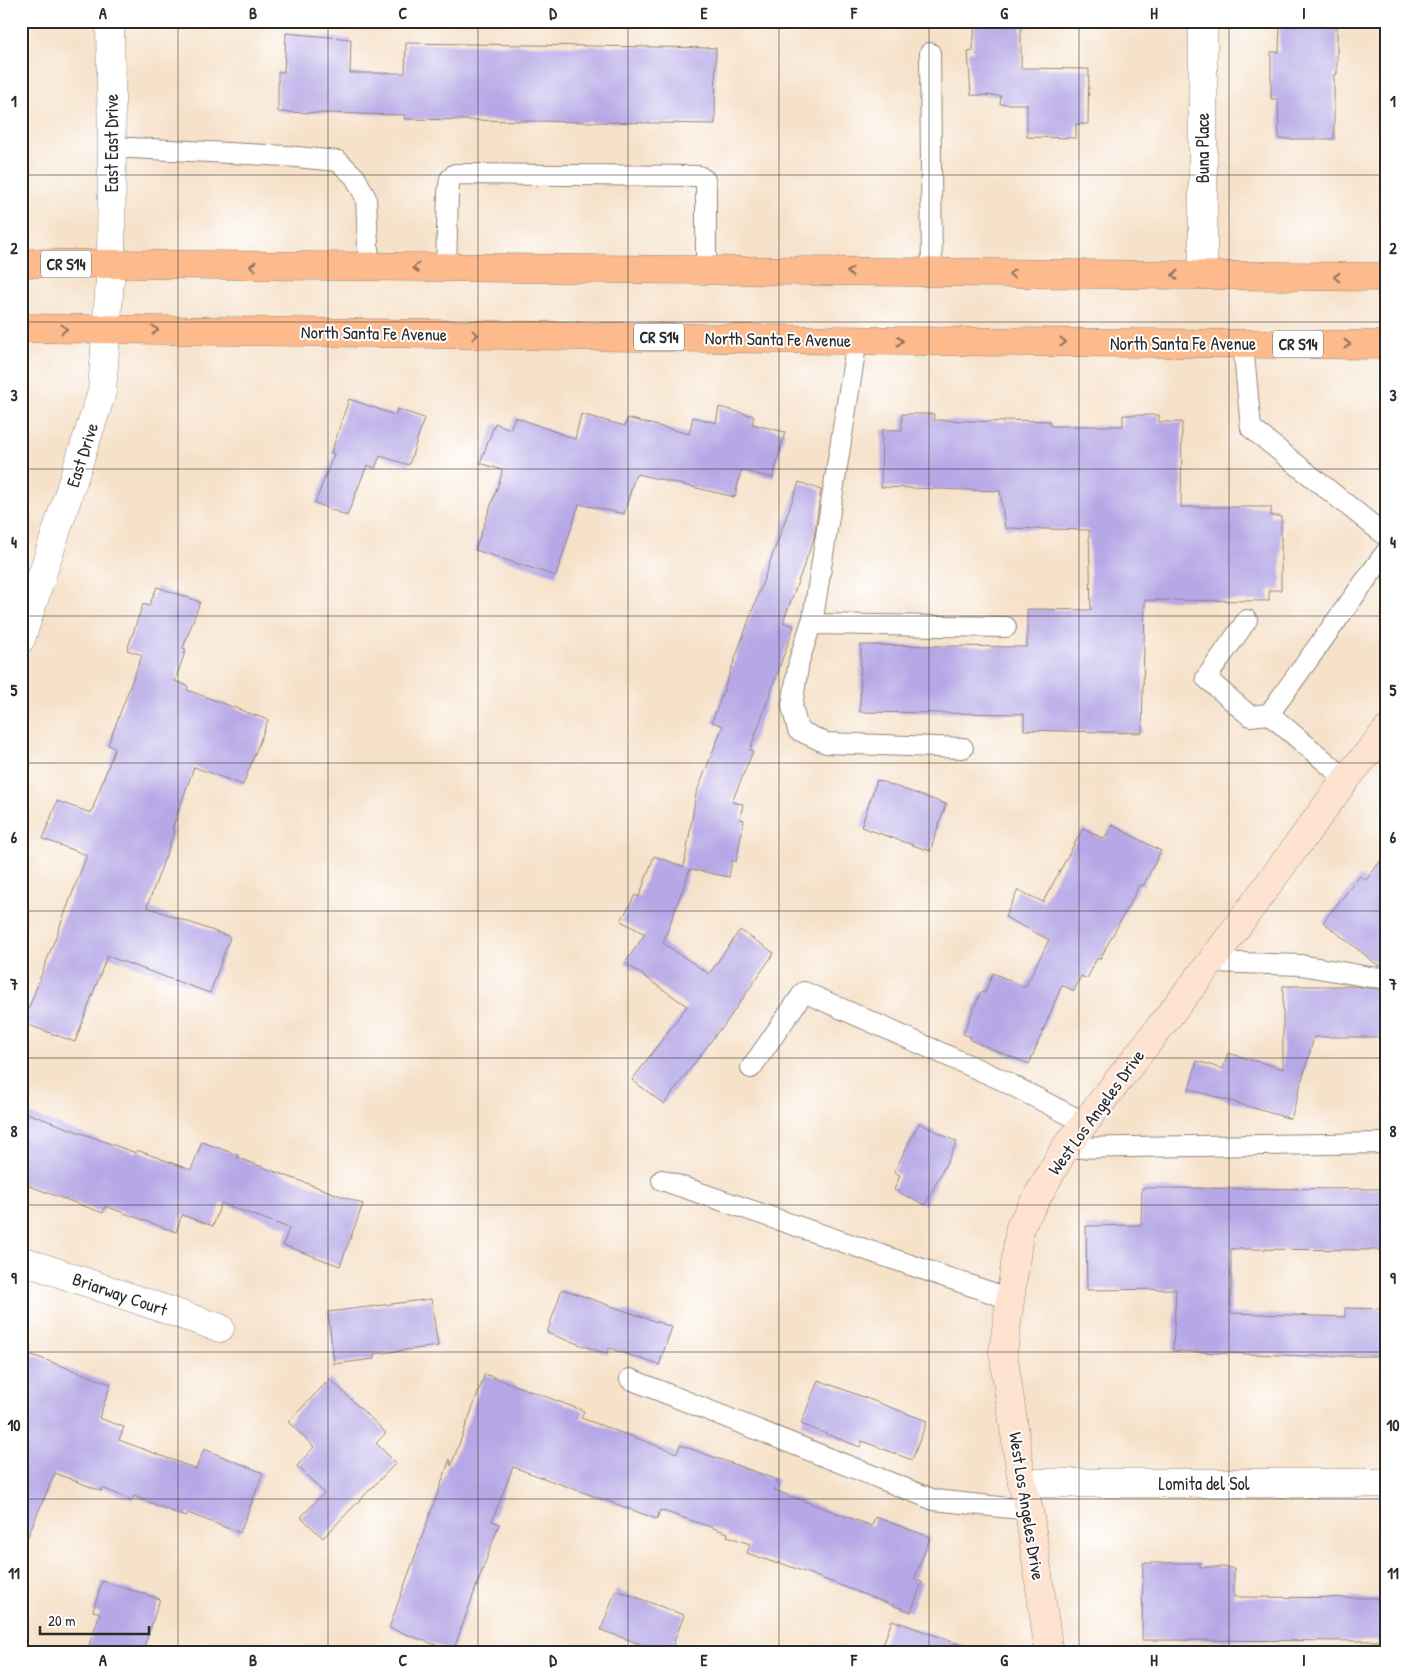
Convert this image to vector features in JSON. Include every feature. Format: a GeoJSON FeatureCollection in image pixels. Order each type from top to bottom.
{"type":"FeatureCollection","features":[{"type":"Feature","properties":{"kind":"main road","name":"CR S14"},"geometry":{"type":"LineString","coordinates":[[21,264],[1386,277]]}},
{"type":"Feature","properties":{"kind":"main road","name":"North Santa Fe Avenue"},"geometry":{"type":"LineString","coordinates":[[21,328],[858,340],[1386,345]]}},
{"type":"Feature","properties":{"kind":"main road","name":"West Los Angeles Drive"},"geometry":{"type":"LineString","coordinates":[[1049,1653],[1029,1510],[1022,1483],[1004,1352],[1020,1227],[1065,1148],[1211,962],[1346,779],[1386,731]]}},
{"type":"Feature","properties":{"kind":"street","name":"East East Drive"},"geometry":{"type":"LineString","coordinates":[[110,21],[111,265]]}},
{"type":"Feature","properties":{"kind":"street","name":"Buna Place"},"geometry":{"type":"LineString","coordinates":[[1203,21],[1203,275]]}},
{"type":"Feature","properties":{"kind":"street","name":"East Drive"},"geometry":{"type":"LineString","coordinates":[[21,639],[102,392],[111,265]]}},
{"type":"Feature","properties":{"kind":"street","name":"Briarway Court"},"geometry":{"type":"LineString","coordinates":[[21,1260],[220,1328]]}},
{"type":"Feature","properties":{"kind":"street","name":"Lomita del Sol"},"geometry":{"type":"LineString","coordinates":[[1022,1483],[1386,1483]]}},
{"type":"Feature","properties":{"kind":"lane"},"geometry":{"type":"LineString","coordinates":[[930,53],[932,273]]}},
{"type":"Feature","properties":{"kind":"lane"},"geometry":{"type":"LineString","coordinates":[[112,147],[286,156],[338,161],[355,177],[366,198],[369,268]]}},
{"type":"Feature","properties":{"kind":"lane"},"geometry":{"type":"LineString","coordinates":[[446,268],[448,192],[450,179],[455,174],[699,176],[706,180],[706,271]]}},
{"type":"Feature","properties":{"kind":"lane"},"geometry":{"type":"LineString","coordinates":[[858,340],[811,624],[799,661],[792,706],[798,730],[826,743],[964,748]]}},
{"type":"Feature","properties":{"kind":"lane"},"geometry":{"type":"LineString","coordinates":[[1243,344],[1250,428],[1386,536]]}},
{"type":"Feature","properties":{"kind":"lane"},"geometry":{"type":"LineString","coordinates":[[1269,714],[1386,552]]}},
{"type":"Feature","properties":{"kind":"lane"},"geometry":{"type":"LineString","coordinates":[[1247,620],[1206,678],[1250,716],[1269,714],[1346,779]]}},
{"type":"Feature","properties":{"kind":"lane"},"geometry":{"type":"LineString","coordinates":[[811,624],[1006,627]]}},
{"type":"Feature","properties":{"kind":"lane"},"geometry":{"type":"LineString","coordinates":[[1211,962],[1301,965],[1386,978]]}},
{"type":"Feature","properties":{"kind":"lane"},"geometry":{"type":"LineString","coordinates":[[752,1068],[804,992],[1002,1080],[1085,1123]]}},
{"type":"Feature","properties":{"kind":"lane"},"geometry":{"type":"LineString","coordinates":[[1065,1148],[1386,1143]]}},
{"type":"Feature","properties":{"kind":"lane"},"geometry":{"type":"LineString","coordinates":[[662,1180],[1010,1299]]}},
{"type":"Feature","properties":{"kind":"lane"},"geometry":{"type":"LineString","coordinates":[[630,1379],[934,1500],[1029,1510]]}},
{"type":"Feature","properties":{"kind":"building"},"geometry":{"type":"Polygon","coordinates":[[[975,21],[1021,21],[1021,68],[1089,69],[1088,124],[1076,124],[1076,138],[1027,137],[1027,104],[1000,104],[1001,96],[971,95],[968,52],[973,51],[975,21]]]}},
{"type":"Feature","properties":{"kind":"building"},"geometry":{"type":"Polygon","coordinates":[[[1280,21],[1337,21],[1337,74],[1334,74],[1334,139],[1279,139],[1278,99],[1271,99],[1271,52],[1279,52],[1280,21]]]}},
{"type":"Feature","properties":{"kind":"building"},"geometry":{"type":"Polygon","coordinates":[[[286,33],[351,39],[350,73],[405,73],[406,43],[716,48],[715,124],[404,119],[405,115],[278,112],[278,72],[284,72],[286,33]]]}},
{"type":"Feature","properties":{"kind":"building"},"geometry":{"type":"Polygon","coordinates":[[[349,399],[395,415],[397,409],[424,418],[409,465],[380,456],[375,468],[367,465],[347,516],[315,503],[334,454],[331,453],[349,399]]]}},
{"type":"Feature","properties":{"kind":"building"},"geometry":{"type":"Polygon","coordinates":[[[719,407],[754,416],[752,424],[785,432],[773,478],[741,470],[735,497],[637,474],[624,514],[579,504],[556,576],[475,550],[502,474],[502,470],[480,463],[495,423],[510,429],[515,417],[575,439],[581,414],[625,426],[627,418],[689,434],[693,417],[716,423],[719,407]]]}},
{"type":"Feature","properties":{"kind":"building"},"geometry":{"type":"Polygon","coordinates":[[[902,414],[934,414],[934,420],[1050,421],[1052,426],[1123,426],[1123,415],[1159,415],[1159,422],[1182,422],[1181,507],[1271,507],[1271,516],[1281,516],[1281,590],[1269,590],[1269,601],[1145,600],[1142,733],[1024,730],[1024,714],[860,712],[861,645],[1027,647],[1027,609],[1091,610],[1089,530],[1005,528],[1000,491],[881,487],[882,430],[902,430],[902,414]]]}},
{"type":"Feature","properties":{"kind":"building"},"geometry":{"type":"Polygon","coordinates":[[[799,482],[821,490],[814,538],[783,622],[794,626],[750,750],[753,751],[732,802],[743,804],[740,819],[744,820],[736,862],[732,860],[729,877],[690,869],[663,943],[709,974],[740,930],[774,953],[721,1030],[664,1104],[632,1080],[687,1006],[625,963],[645,934],[621,921],[635,895],[639,897],[654,856],[684,867],[696,794],[723,726],[712,722],[799,482]]]}},
{"type":"Feature","properties":{"kind":"building"},"geometry":{"type":"Polygon","coordinates":[[[157,587],[200,602],[183,648],[186,649],[175,681],[188,686],[187,690],[268,720],[243,785],[194,767],[172,829],[175,830],[147,907],[230,937],[210,993],[107,956],[75,1042],[23,1023],[87,855],[43,839],[57,801],[91,813],[115,748],[108,745],[142,655],[127,650],[143,604],[149,606],[157,587]]]}},
{"type":"Feature","properties":{"kind":"building"},"geometry":{"type":"Polygon","coordinates":[[[877,780],[946,804],[930,851],[861,827],[877,780]]]}},
{"type":"Feature","properties":{"kind":"building"},"geometry":{"type":"Polygon","coordinates":[[[1112,825],[1161,851],[1143,886],[1140,884],[1100,959],[1097,958],[1087,979],[1081,976],[1074,991],[1062,985],[1029,1064],[970,1040],[971,1037],[963,1034],[981,992],[985,993],[993,973],[1025,987],[1049,940],[1005,917],[1018,890],[1043,902],[1083,828],[1104,839],[1112,825]]]}},
{"type":"Feature","properties":{"kind":"building"},"geometry":{"type":"Polygon","coordinates":[[[1386,854],[1386,966],[1379,966],[1323,922],[1360,876],[1366,880],[1386,854]]]}},
{"type":"Feature","properties":{"kind":"building"},"geometry":{"type":"Polygon","coordinates":[[[1283,986],[1351,986],[1386,990],[1386,1037],[1314,1037],[1291,1119],[1189,1089],[1197,1061],[1223,1069],[1228,1053],[1283,1069],[1283,986]]]}},
{"type":"Feature","properties":{"kind":"building"},"geometry":{"type":"Polygon","coordinates":[[[21,1111],[136,1153],[137,1150],[191,1170],[202,1142],[238,1155],[238,1158],[363,1204],[340,1266],[283,1245],[289,1228],[221,1203],[213,1226],[182,1215],[176,1232],[105,1206],[103,1213],[21,1183],[21,1111]]]}},
{"type":"Feature","properties":{"kind":"building"},"geometry":{"type":"Polygon","coordinates":[[[919,1123],[957,1142],[925,1205],[894,1190],[900,1175],[894,1172],[919,1123]]]}},
{"type":"Feature","properties":{"kind":"building"},"geometry":{"type":"Polygon","coordinates":[[[1142,1188],[1386,1189],[1386,1250],[1231,1249],[1231,1313],[1345,1317],[1345,1308],[1386,1309],[1386,1356],[1303,1356],[1173,1351],[1176,1289],[1087,1290],[1086,1226],[1141,1225],[1142,1188]]]}},
{"type":"Feature","properties":{"kind":"building"},"geometry":{"type":"Polygon","coordinates":[[[562,1289],[672,1327],[659,1365],[609,1348],[607,1354],[547,1333],[562,1289]]]}},
{"type":"Feature","properties":{"kind":"building"},"geometry":{"type":"Polygon","coordinates":[[[431,1299],[438,1346],[374,1354],[374,1359],[334,1364],[328,1312],[431,1299]]]}},
{"type":"Feature","properties":{"kind":"building"},"geometry":{"type":"Polygon","coordinates":[[[21,1351],[111,1384],[99,1418],[124,1427],[119,1440],[196,1469],[204,1449],[263,1473],[240,1533],[188,1513],[186,1517],[134,1496],[132,1500],[102,1488],[101,1491],[55,1473],[21,1552],[21,1351]]]}},
{"type":"Feature","properties":{"kind":"building"},"geometry":{"type":"Polygon","coordinates":[[[485,1374],[584,1411],[581,1418],[677,1453],[680,1445],[778,1480],[774,1490],[872,1526],[875,1517],[930,1537],[914,1580],[922,1582],[911,1612],[778,1562],[778,1564],[747,1553],[750,1544],[727,1536],[728,1533],[660,1510],[657,1519],[513,1467],[492,1521],[499,1524],[453,1651],[389,1628],[450,1459],[451,1466],[485,1374]]]}},
{"type":"Feature","properties":{"kind":"building"},"geometry":{"type":"Polygon","coordinates":[[[330,1379],[386,1433],[376,1443],[396,1463],[323,1538],[301,1517],[324,1493],[297,1466],[314,1447],[288,1422],[330,1379]]]}},
{"type":"Feature","properties":{"kind":"building"},"geometry":{"type":"Polygon","coordinates":[[[818,1380],[927,1421],[912,1460],[862,1441],[860,1447],[801,1424],[818,1380]]]}},
{"type":"Feature","properties":{"kind":"building"},"geometry":{"type":"Polygon","coordinates":[[[1143,1563],[1200,1563],[1200,1567],[1234,1568],[1234,1597],[1386,1598],[1386,1641],[1142,1640],[1143,1563]]]}},
{"type":"Feature","properties":{"kind":"building"},"geometry":{"type":"Polygon","coordinates":[[[102,1581],[160,1599],[142,1653],[86,1653],[100,1613],[93,1611],[102,1581]]]}},
{"type":"Feature","properties":{"kind":"building"},"geometry":{"type":"Polygon","coordinates":[[[616,1590],[684,1615],[670,1653],[665,1653],[601,1630],[616,1590]]]}},
{"type":"Feature","properties":{"kind":"building"},"geometry":{"type":"Polygon","coordinates":[[[892,1620],[973,1649],[972,1653],[880,1653],[892,1620]]]}}]}
